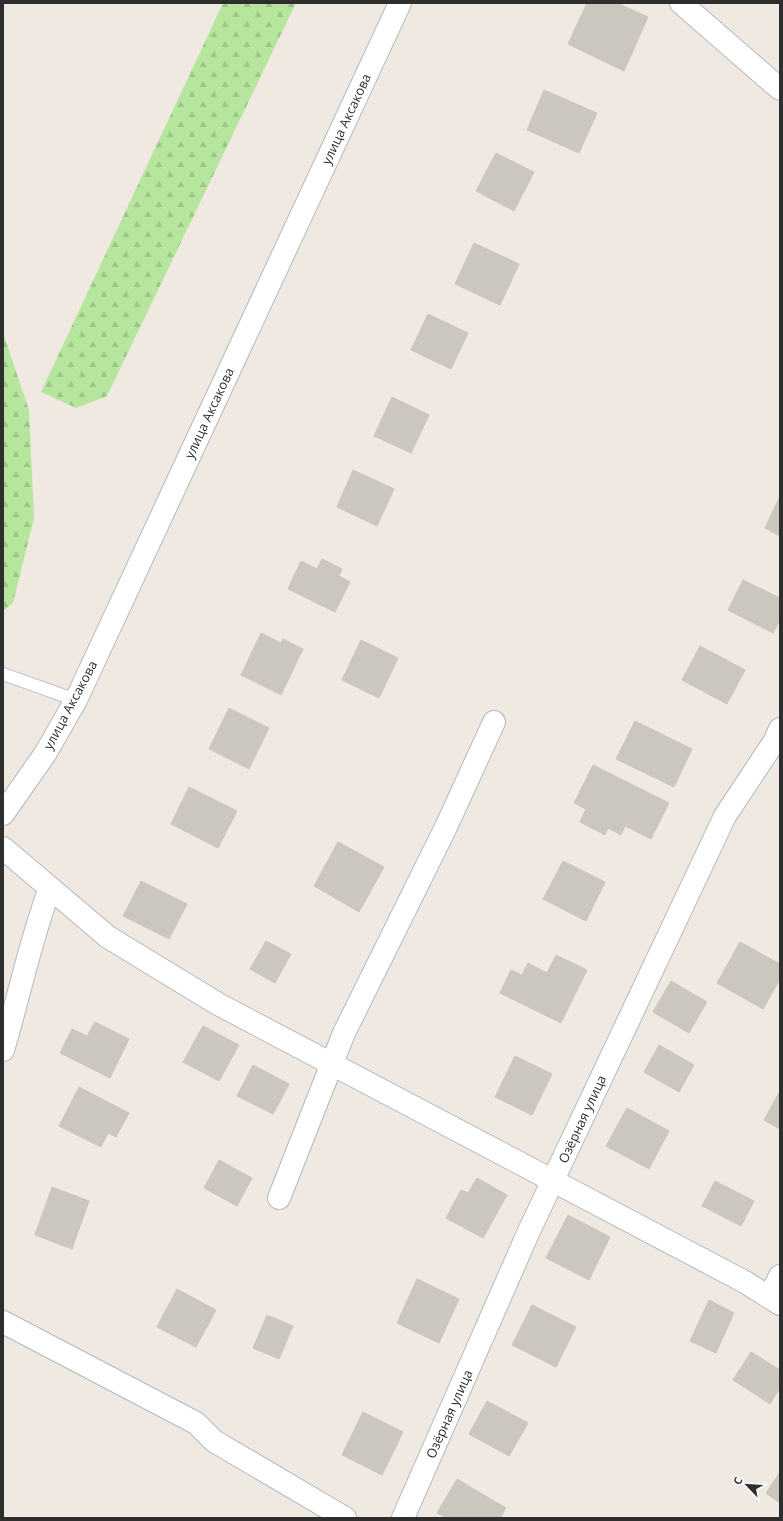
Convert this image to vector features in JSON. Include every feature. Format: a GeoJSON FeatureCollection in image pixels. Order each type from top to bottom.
{"type":"FeatureCollection","features":[{"type":"Feature","properties":{"kind":"street","name":"улица Аксакова"},"geometry":{"type":"LineString","coordinates":[[3,814],[45,754],[76,700],[400,3]]}},
{"type":"Feature","properties":{"kind":"street"},"geometry":{"type":"LineString","coordinates":[[681,3],[780,89]]}},
{"type":"Feature","properties":{"kind":"street"},"geometry":{"type":"LineString","coordinates":[[279,1198],[344,1033],[446,826],[494,722]]}},
{"type":"Feature","properties":{"kind":"street","name":"Озёрная улица"},"geometry":{"type":"LineString","coordinates":[[403,1518],[553,1181],[725,816],[774,742],[780,729]]}},
{"type":"Feature","properties":{"kind":"street"},"geometry":{"type":"LineString","coordinates":[[3,848],[108,937],[218,1004],[745,1282],[775,1300],[780,1276]]}},
{"type":"Feature","properties":{"kind":"street"},"geometry":{"type":"LineString","coordinates":[[3,1050],[20,993],[39,918],[50,888]]}},
{"type":"Feature","properties":{"kind":"street"},"geometry":{"type":"LineString","coordinates":[[3,1322],[196,1423],[214,1441],[345,1518]]}},
{"type":"Feature","properties":{"kind":"lane"},"geometry":{"type":"LineString","coordinates":[[3,674],[76,700]]}},
{"type":"Feature","properties":{"kind":"green space"},"geometry":{"type":"Polygon","coordinates":[[[223,3],[296,3],[107,396],[76,408],[41,392],[223,3]]]}},
{"type":"Feature","properties":{"kind":"green space"},"geometry":{"type":"Polygon","coordinates":[[[3,333],[29,410],[34,518],[13,603],[3,611],[3,333]]]}},
{"type":"Feature","properties":{"kind":"building"},"geometry":{"type":"Polygon","coordinates":[[[587,3],[617,3],[648,17],[624,71],[568,44],[587,3]]]}},
{"type":"Feature","properties":{"kind":"building"},"geometry":{"type":"Polygon","coordinates":[[[544,90],[597,113],[579,153],[527,130],[544,90]]]}},
{"type":"Feature","properties":{"kind":"building"},"geometry":{"type":"Polygon","coordinates":[[[496,153],[534,172],[514,211],[476,191],[496,153]]]}},
{"type":"Feature","properties":{"kind":"building"},"geometry":{"type":"Polygon","coordinates":[[[474,243],[519,264],[500,305],[455,284],[474,243]]]}},
{"type":"Feature","properties":{"kind":"building"},"geometry":{"type":"Polygon","coordinates":[[[428,314],[468,333],[451,369],[411,350],[428,314]]]}},
{"type":"Feature","properties":{"kind":"building"},"geometry":{"type":"Polygon","coordinates":[[[392,397],[429,415],[411,453],[374,436],[392,397]]]}},
{"type":"Feature","properties":{"kind":"building"},"geometry":{"type":"Polygon","coordinates":[[[353,470],[394,489],[377,526],[337,507],[353,470]]]}},
{"type":"Feature","properties":{"kind":"building"},"geometry":{"type":"Polygon","coordinates":[[[780,496],[780,536],[765,528],[780,496]]]}},
{"type":"Feature","properties":{"kind":"building"},"geometry":{"type":"Polygon","coordinates":[[[322,559],[342,569],[339,576],[350,582],[335,612],[288,589],[301,561],[317,569],[322,559]]]}},
{"type":"Feature","properties":{"kind":"building"},"geometry":{"type":"Polygon","coordinates":[[[743,580],[780,598],[780,620],[773,633],[728,610],[743,580]]]}},
{"type":"Feature","properties":{"kind":"building"},"geometry":{"type":"Polygon","coordinates":[[[261,633],[281,643],[283,639],[303,649],[281,695],[241,675],[261,633]]]}},
{"type":"Feature","properties":{"kind":"building"},"geometry":{"type":"Polygon","coordinates":[[[361,640],[398,658],[379,698],[342,680],[361,640]]]}},
{"type":"Feature","properties":{"kind":"building"},"geometry":{"type":"Polygon","coordinates":[[[700,646],[745,670],[727,704],[682,680],[700,646]]]}},
{"type":"Feature","properties":{"kind":"building"},"geometry":{"type":"Polygon","coordinates":[[[229,708],[269,728],[249,769],[209,749],[229,708]]]}},
{"type":"Feature","properties":{"kind":"building"},"geometry":{"type":"Polygon","coordinates":[[[635,721],[692,749],[674,787],[616,759],[635,721]]]}},
{"type":"Feature","properties":{"kind":"building"},"geometry":{"type":"Polygon","coordinates":[[[593,765],[669,803],[651,839],[625,826],[621,835],[608,828],[605,835],[580,822],[586,809],[574,803],[593,765]]]}},
{"type":"Feature","properties":{"kind":"building"},"geometry":{"type":"Polygon","coordinates":[[[189,787],[237,811],[218,848],[171,824],[189,787]]]}},
{"type":"Feature","properties":{"kind":"building"},"geometry":{"type":"Polygon","coordinates":[[[338,842],[384,867],[359,912],[314,886],[338,842]]]}},
{"type":"Feature","properties":{"kind":"building"},"geometry":{"type":"Polygon","coordinates":[[[563,861],[605,882],[586,921],[543,899],[563,861]]]}},
{"type":"Feature","properties":{"kind":"building"},"geometry":{"type":"Polygon","coordinates":[[[141,881],[187,904],[169,939],[123,916],[141,881]]]}},
{"type":"Feature","properties":{"kind":"building"},"geometry":{"type":"Polygon","coordinates":[[[266,941],[291,954],[275,983],[250,969],[266,941]]]}},
{"type":"Feature","properties":{"kind":"building"},"geometry":{"type":"Polygon","coordinates":[[[740,942],[780,964],[780,979],[763,1009],[717,983],[740,942]]]}},
{"type":"Feature","properties":{"kind":"building"},"geometry":{"type":"Polygon","coordinates":[[[556,955],[587,970],[561,1023],[500,993],[511,970],[522,975],[528,963],[547,973],[556,955]]]}},
{"type":"Feature","properties":{"kind":"building"},"geometry":{"type":"Polygon","coordinates":[[[671,981],[707,1002],[689,1033],[653,1012],[671,981]]]}},
{"type":"Feature","properties":{"kind":"building"},"geometry":{"type":"Polygon","coordinates":[[[95,1022],[129,1039],[110,1078],[60,1053],[72,1029],[87,1036],[95,1022]]]}},
{"type":"Feature","properties":{"kind":"building"},"geometry":{"type":"Polygon","coordinates":[[[203,1026],[239,1045],[219,1081],[183,1062],[203,1026]]]}},
{"type":"Feature","properties":{"kind":"building"},"geometry":{"type":"Polygon","coordinates":[[[659,1045],[694,1065],[679,1092],[644,1072],[659,1045]]]}},
{"type":"Feature","properties":{"kind":"building"},"geometry":{"type":"Polygon","coordinates":[[[515,1056],[552,1074],[532,1115],[495,1097],[515,1056]]]}},
{"type":"Feature","properties":{"kind":"building"},"geometry":{"type":"Polygon","coordinates":[[[253,1065],[289,1084],[273,1114],[237,1096],[253,1065]]]}},
{"type":"Feature","properties":{"kind":"building"},"geometry":{"type":"Polygon","coordinates":[[[79,1087],[129,1113],[116,1137],[108,1133],[101,1147],[59,1126],[79,1087]]]}},
{"type":"Feature","properties":{"kind":"building"},"geometry":{"type":"Polygon","coordinates":[[[780,1091],[780,1129],[764,1120],[780,1091]]]}},
{"type":"Feature","properties":{"kind":"building"},"geometry":{"type":"Polygon","coordinates":[[[627,1108],[669,1131],[649,1169],[606,1146],[627,1108]]]}},
{"type":"Feature","properties":{"kind":"building"},"geometry":{"type":"Polygon","coordinates":[[[219,1160],[252,1178],[237,1206],[204,1188],[219,1160]]]}},
{"type":"Feature","properties":{"kind":"building"},"geometry":{"type":"Polygon","coordinates":[[[477,1178],[507,1195],[483,1238],[446,1218],[461,1190],[468,1193],[477,1178]]]}},
{"type":"Feature","properties":{"kind":"building"},"geometry":{"type":"Polygon","coordinates":[[[715,1181],[754,1201],[741,1226],[702,1206],[715,1181]]]}},
{"type":"Feature","properties":{"kind":"building"},"geometry":{"type":"Polygon","coordinates":[[[52,1187],[89,1201],[72,1249],[35,1235],[52,1187]]]}},
{"type":"Feature","properties":{"kind":"building"},"geometry":{"type":"Polygon","coordinates":[[[568,1215],[610,1237],[589,1280],[546,1258],[568,1215]]]}},
{"type":"Feature","properties":{"kind":"building"},"geometry":{"type":"Polygon","coordinates":[[[417,1279],[459,1299],[439,1343],[397,1323],[417,1279]]]}},
{"type":"Feature","properties":{"kind":"building"},"geometry":{"type":"Polygon","coordinates":[[[177,1289],[216,1310],[196,1347],[157,1327],[177,1289]]]}},
{"type":"Feature","properties":{"kind":"building"},"geometry":{"type":"Polygon","coordinates":[[[709,1300],[734,1313],[716,1353],[690,1341],[709,1300]]]}},
{"type":"Feature","properties":{"kind":"building"},"geometry":{"type":"Polygon","coordinates":[[[532,1305],[576,1327],[556,1367],[512,1345],[532,1305]]]}},
{"type":"Feature","properties":{"kind":"building"},"geometry":{"type":"Polygon","coordinates":[[[267,1315],[293,1326],[279,1359],[253,1348],[267,1315]]]}},
{"type":"Feature","properties":{"kind":"building"},"geometry":{"type":"Polygon","coordinates":[[[751,1352],[780,1370],[780,1388],[770,1404],[733,1380],[751,1352]]]}},
{"type":"Feature","properties":{"kind":"building"},"geometry":{"type":"Polygon","coordinates":[[[487,1401],[528,1423],[509,1456],[469,1434],[487,1401]]]}},
{"type":"Feature","properties":{"kind":"building"},"geometry":{"type":"Polygon","coordinates":[[[363,1412],[403,1432],[382,1475],[342,1455],[363,1412]]]}},
{"type":"Feature","properties":{"kind":"building"},"geometry":{"type":"Polygon","coordinates":[[[780,1472],[780,1503],[766,1493],[780,1472]]]}},
{"type":"Feature","properties":{"kind":"building"},"geometry":{"type":"Polygon","coordinates":[[[457,1479],[506,1508],[500,1518],[447,1518],[437,1513],[457,1479]]]}}]}
